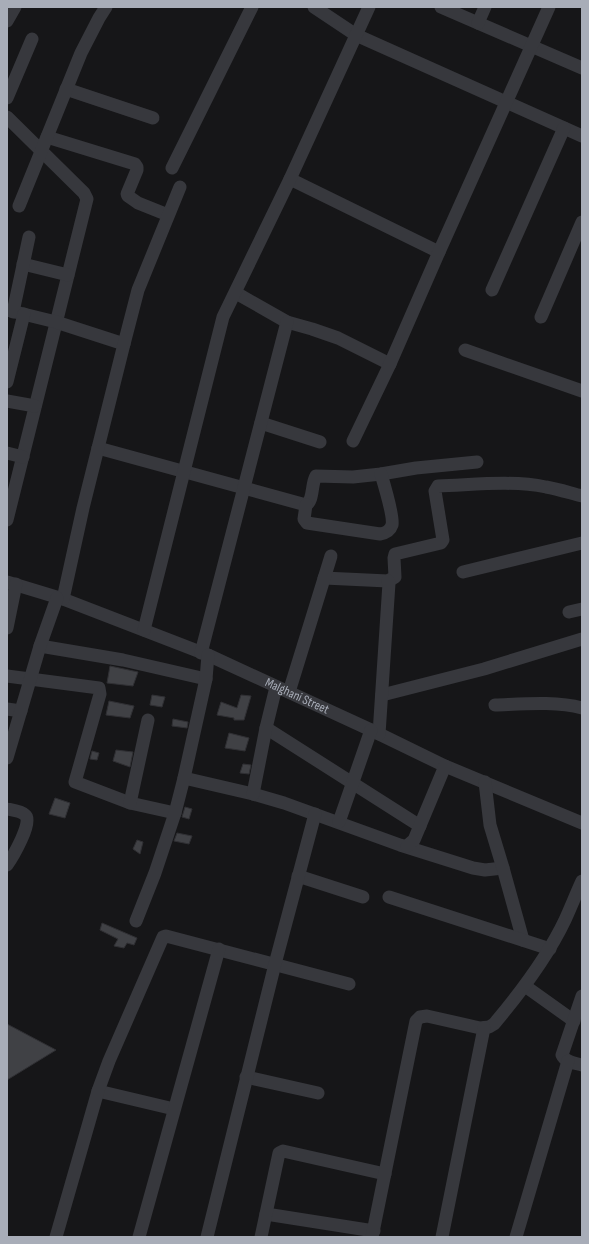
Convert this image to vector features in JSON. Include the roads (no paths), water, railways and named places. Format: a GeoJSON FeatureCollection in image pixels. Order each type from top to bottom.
{"type":"FeatureCollection","features":[{"type":"Feature","properties":{"kind":"street"},"geometry":{"type":"LineString","coordinates":[[7,21],[15,7]]}},
{"type":"Feature","properties":{"kind":"street"},"geometry":{"type":"LineString","coordinates":[[19,206],[81,53],[106,7]]}},
{"type":"Feature","properties":{"kind":"street"},"geometry":{"type":"LineString","coordinates":[[172,168],[252,7]]}},
{"type":"Feature","properties":{"kind":"street"},"geometry":{"type":"LineString","coordinates":[[314,7],[356,35],[582,136]]}},
{"type":"Feature","properties":{"kind":"street"},"geometry":{"type":"LineString","coordinates":[[144,630],[223,317],[236,293],[290,179],[369,7]]}},
{"type":"Feature","properties":{"kind":"street"},"geometry":{"type":"LineString","coordinates":[[441,7],[582,68]]}},
{"type":"Feature","properties":{"kind":"street"},"geometry":{"type":"LineString","coordinates":[[478,23],[485,7]]}},
{"type":"Feature","properties":{"kind":"street"},"geometry":{"type":"LineString","coordinates":[[353,441],[390,364],[549,7]]}},
{"type":"Feature","properties":{"kind":"street"},"geometry":{"type":"LineString","coordinates":[[7,98],[32,39]]}},
{"type":"Feature","properties":{"kind":"street"},"geometry":{"type":"LineString","coordinates":[[66,89],[152,118]]}},
{"type":"Feature","properties":{"kind":"street"},"geometry":{"type":"LineString","coordinates":[[7,117],[84,193],[87,199],[7,520]]}},
{"type":"Feature","properties":{"kind":"street"},"geometry":{"type":"LineString","coordinates":[[492,290],[564,128]]}},
{"type":"Feature","properties":{"kind":"street"},"geometry":{"type":"LineString","coordinates":[[47,137],[135,164],[137,167],[127,194],[129,198],[168,215]]}},
{"type":"Feature","properties":{"kind":"street"},"geometry":{"type":"LineString","coordinates":[[290,179],[439,252]]}},
{"type":"Feature","properties":{"kind":"street"},"geometry":{"type":"LineString","coordinates":[[7,758],[40,646],[60,598],[124,344],[142,280],[180,187]]}},
{"type":"Feature","properties":{"kind":"street"},"geometry":{"type":"LineString","coordinates":[[541,317],[582,222]]}},
{"type":"Feature","properties":{"kind":"street"},"geometry":{"type":"LineString","coordinates":[[7,382],[15,312],[29,237]]}},
{"type":"Feature","properties":{"kind":"street"},"geometry":{"type":"LineString","coordinates":[[23,264],[68,275]]}},
{"type":"Feature","properties":{"kind":"street"},"geometry":{"type":"LineString","coordinates":[[236,293],[287,322],[338,338],[390,364]]}},
{"type":"Feature","properties":{"kind":"street"},"geometry":{"type":"LineString","coordinates":[[15,312],[56,322],[124,344]]}},
{"type":"Feature","properties":{"kind":"street"},"geometry":{"type":"LineString","coordinates":[[136,922],[155,873],[175,813],[184,778],[206,679],[205,654],[244,488],[287,322]]}},
{"type":"Feature","properties":{"kind":"street"},"geometry":{"type":"LineString","coordinates":[[465,350],[582,391]]}},
{"type":"Feature","properties":{"kind":"street"},"geometry":{"type":"LineString","coordinates":[[7,401],[36,406]]}},
{"type":"Feature","properties":{"kind":"street"},"geometry":{"type":"LineString","coordinates":[[261,423],[320,442]]}},
{"type":"Feature","properties":{"kind":"street"},"geometry":{"type":"LineString","coordinates":[[98,448],[306,505]]}},
{"type":"Feature","properties":{"kind":"street"},"geometry":{"type":"LineString","coordinates":[[7,454],[23,457]]}},
{"type":"Feature","properties":{"kind":"street"},"geometry":{"type":"LineString","coordinates":[[381,474],[392,520],[392,525],[385,533],[380,534],[307,523],[304,519],[306,505],[310,502],[316,476],[353,477],[416,468],[477,462]]}},
{"type":"Feature","properties":{"kind":"street"},"geometry":{"type":"LineString","coordinates":[[324,578],[388,581],[395,577],[395,554],[441,543],[434,491],[438,486],[525,484],[582,496]]}},
{"type":"Feature","properties":{"kind":"street"},"geometry":{"type":"LineString","coordinates":[[463,572],[582,544]]}},
{"type":"Feature","properties":{"kind":"street"},"geometry":{"type":"LineString","coordinates":[[289,692],[330,556]]}},
{"type":"Feature","properties":{"kind":"street"},"geometry":{"type":"LineString","coordinates":[[339,822],[352,784],[375,732],[382,695],[388,581]]}},
{"type":"Feature","properties":{"kind":"street"},"geometry":{"type":"LineString","coordinates":[[7,628],[11,583]]}},
{"type":"Feature","properties":{"kind":"street","name":"Malghani Street"},"geometry":{"type":"LineString","coordinates":[[11,583],[60,598],[205,654],[375,732],[445,766],[582,822]]}},
{"type":"Feature","properties":{"kind":"street"},"geometry":{"type":"LineString","coordinates":[[569,612],[582,609]]}},
{"type":"Feature","properties":{"kind":"street"},"geometry":{"type":"LineString","coordinates":[[382,695],[484,669],[582,639]]}},
{"type":"Feature","properties":{"kind":"street"},"geometry":{"type":"LineString","coordinates":[[40,646],[123,660],[206,679]]}},
{"type":"Feature","properties":{"kind":"street"},"geometry":{"type":"LineString","coordinates":[[7,676],[99,688],[100,694],[76,782],[130,803],[175,813]]}},
{"type":"Feature","properties":{"kind":"street"},"geometry":{"type":"LineString","coordinates":[[253,794],[276,687]]}},
{"type":"Feature","properties":{"kind":"street"},"geometry":{"type":"LineString","coordinates":[[495,705],[572,705],[582,708]]}},
{"type":"Feature","properties":{"kind":"street"},"geometry":{"type":"LineString","coordinates":[[7,708],[21,711]]}},
{"type":"Feature","properties":{"kind":"street"},"geometry":{"type":"LineString","coordinates":[[130,803],[148,720]]}},
{"type":"Feature","properties":{"kind":"street"},"geometry":{"type":"LineString","coordinates":[[266,728],[420,826]]}},
{"type":"Feature","properties":{"kind":"street"},"geometry":{"type":"LineString","coordinates":[[407,846],[414,840],[445,766]]}},
{"type":"Feature","properties":{"kind":"street"},"geometry":{"type":"LineString","coordinates":[[184,778],[253,794],[316,814],[400,845],[473,868],[486,870],[503,868]]}},
{"type":"Feature","properties":{"kind":"street"},"geometry":{"type":"LineString","coordinates":[[485,782],[490,825],[523,940]]}},
{"type":"Feature","properties":{"kind":"street"},"geometry":{"type":"LineString","coordinates":[[7,809],[25,815],[28,823],[7,865]]}},
{"type":"Feature","properties":{"kind":"street"},"geometry":{"type":"LineString","coordinates":[[207,1237],[275,964],[316,814]]}},
{"type":"Feature","properties":{"kind":"street"},"geometry":{"type":"LineString","coordinates":[[298,876],[363,897]]}},
{"type":"Feature","properties":{"kind":"street"},"geometry":{"type":"LineString","coordinates":[[266,1214],[373,1234],[416,1021],[420,1017],[427,1016],[484,1028],[494,1024],[525,986],[550,949],[565,921],[582,881]]}},
{"type":"Feature","properties":{"kind":"street"},"geometry":{"type":"LineString","coordinates":[[389,897],[550,949]]}},
{"type":"Feature","properties":{"kind":"street"},"geometry":{"type":"LineString","coordinates":[[56,1237],[98,1092],[109,1061],[163,937],[166,936],[349,984]]}},
{"type":"Feature","properties":{"kind":"street"},"geometry":{"type":"LineString","coordinates":[[139,1237],[219,950]]}},
{"type":"Feature","properties":{"kind":"street"},"geometry":{"type":"LineString","coordinates":[[525,986],[574,1021]]}},
{"type":"Feature","properties":{"kind":"street"},"geometry":{"type":"LineString","coordinates":[[582,996],[562,1055],[568,1061],[582,1066]]}},
{"type":"Feature","properties":{"kind":"street"},"geometry":{"type":"LineString","coordinates":[[442,1237],[484,1028]]}},
{"type":"Feature","properties":{"kind":"street"},"geometry":{"type":"LineString","coordinates":[[516,1237],[568,1061]]}},
{"type":"Feature","properties":{"kind":"street"},"geometry":{"type":"LineString","coordinates":[[246,1077],[318,1093]]}},
{"type":"Feature","properties":{"kind":"street"},"geometry":{"type":"LineString","coordinates":[[98,1092],[174,1109]]}},
{"type":"Feature","properties":{"kind":"street"},"geometry":{"type":"LineString","coordinates":[[261,1237],[279,1153],[283,1151],[385,1174]]}}]}
